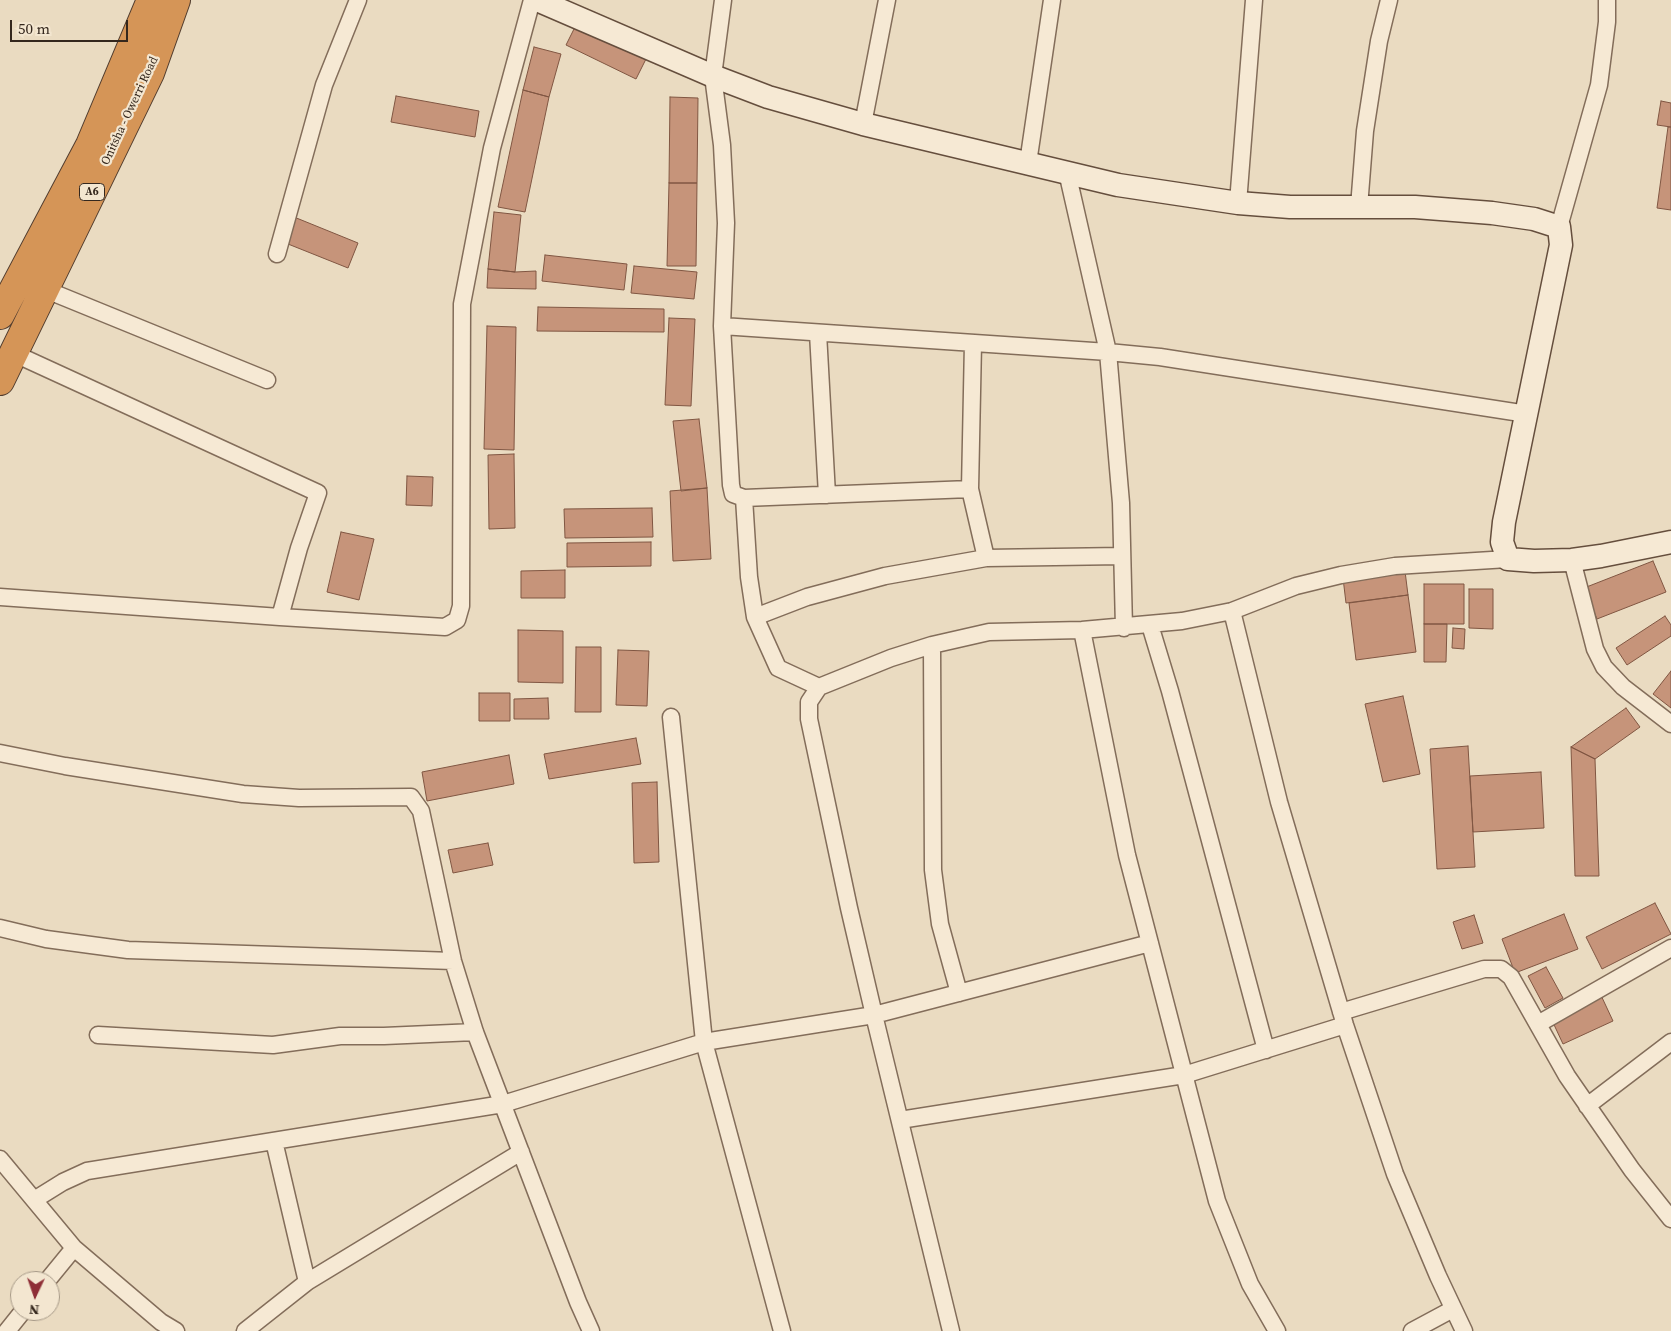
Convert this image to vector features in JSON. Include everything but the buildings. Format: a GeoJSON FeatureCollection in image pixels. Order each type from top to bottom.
{"type":"FeatureCollection","features":[{"type":"Feature","properties":{"kind":"highway","name":"Onitsha - Owerri Road"},"geometry":{"type":"LineString","coordinates":[[0,316],[90,145],[151,0]]}},
{"type":"Feature","properties":{"kind":"highway","name":"Onitsha - Owerri Road"},"geometry":{"type":"LineString","coordinates":[[0,381],[150,73],[176,0]]}},
{"type":"Feature","properties":{"kind":"street"},"geometry":{"type":"LineString","coordinates":[[277,254],[324,84],[358,0]]}},
{"type":"Feature","properties":{"kind":"street"},"geometry":{"type":"LineString","coordinates":[[0,597],[280,618],[445,627],[457,620],[461,606],[462,304],[492,148],[539,0],[712,76],[768,97],[863,124],[1118,185],[1238,203],[1290,207],[1416,207],[1492,213],[1534,219],[1560,227]]}},
{"type":"Feature","properties":{"kind":"street"},"geometry":{"type":"LineString","coordinates":[[723,0],[712,76],[722,145],[726,224],[722,326],[730,485],[733,494],[744,498],[970,489]]}},
{"type":"Feature","properties":{"kind":"street"},"geometry":{"type":"LineString","coordinates":[[863,124],[887,0]]}},
{"type":"Feature","properties":{"kind":"street"},"geometry":{"type":"LineString","coordinates":[[1028,163],[1052,0]]}},
{"type":"Feature","properties":{"kind":"street"},"geometry":{"type":"LineString","coordinates":[[1238,203],[1254,0]]}},
{"type":"Feature","properties":{"kind":"street"},"geometry":{"type":"LineString","coordinates":[[1359,207],[1367,122],[1379,41],[1388,0]]}},
{"type":"Feature","properties":{"kind":"street"},"geometry":{"type":"LineString","coordinates":[[1508,559],[1502,542],[1504,522],[1561,245],[1560,227],[1599,85],[1607,22],[1607,0]]}},
{"type":"Feature","properties":{"kind":"street"},"geometry":{"type":"LineString","coordinates":[[1067,172],[1108,352],[1121,503],[1124,628]]}},
{"type":"Feature","properties":{"kind":"street"},"geometry":{"type":"LineString","coordinates":[[44,289],[267,380]]}},
{"type":"Feature","properties":{"kind":"street"},"geometry":{"type":"LineString","coordinates":[[722,326],[1160,357],[1527,414]]}},
{"type":"Feature","properties":{"kind":"street"},"geometry":{"type":"LineString","coordinates":[[818,332],[827,495]]}},
{"type":"Feature","properties":{"kind":"street"},"geometry":{"type":"LineString","coordinates":[[973,343],[970,489],[986,558]]}},
{"type":"Feature","properties":{"kind":"street"},"geometry":{"type":"LineString","coordinates":[[13,354],[318,493],[299,548],[280,618]]}},
{"type":"Feature","properties":{"kind":"street"},"geometry":{"type":"LineString","coordinates":[[744,498],[755,617],[778,668],[819,687]]}},
{"type":"Feature","properties":{"kind":"street"},"geometry":{"type":"LineString","coordinates":[[951,1331],[874,1015],[808,719],[809,702],[819,687],[891,658],[932,645],[989,632],[1124,628],[1182,622],[1232,611],[1296,586],[1341,575],[1395,566],[1508,559],[1534,561],[1572,560],[1671,542]]}},
{"type":"Feature","properties":{"kind":"street"},"geometry":{"type":"LineString","coordinates":[[755,617],[807,597],[885,576],[986,558],[1122,556]]}},
{"type":"Feature","properties":{"kind":"street"},"geometry":{"type":"LineString","coordinates":[[1572,560],[1595,649],[1604,667],[1623,687],[1671,724]]}},
{"type":"Feature","properties":{"kind":"street"},"geometry":{"type":"LineString","coordinates":[[1232,611],[1279,802],[1343,1019],[1394,1174],[1464,1331]]}},
{"type":"Feature","properties":{"kind":"street"},"geometry":{"type":"LineString","coordinates":[[1150,625],[1170,691],[1266,1050]]}},
{"type":"Feature","properties":{"kind":"street"},"geometry":{"type":"LineString","coordinates":[[1082,630],[1127,855],[1217,1201],[1250,1284],[1277,1331]]}},
{"type":"Feature","properties":{"kind":"street"},"geometry":{"type":"LineString","coordinates":[[932,645],[933,870],[940,924],[959,993]]}},
{"type":"Feature","properties":{"kind":"street"},"geometry":{"type":"LineString","coordinates":[[671,718],[704,1042],[782,1331]]}},
{"type":"Feature","properties":{"kind":"street"},"geometry":{"type":"LineString","coordinates":[[0,753],[65,766],[243,794],[300,798],[412,797],[422,811],[453,961],[475,1032],[591,1331]]}},
{"type":"Feature","properties":{"kind":"street"},"geometry":{"type":"LineString","coordinates":[[0,928],[46,939],[128,950],[453,961]]}},
{"type":"Feature","properties":{"kind":"street"},"geometry":{"type":"LineString","coordinates":[[34,1200],[62,1182],[87,1171],[503,1104],[704,1042],[874,1015],[1150,943]]}},
{"type":"Feature","properties":{"kind":"street"},"geometry":{"type":"LineString","coordinates":[[1538,1024],[1671,948]]}},
{"type":"Feature","properties":{"kind":"street"},"geometry":{"type":"LineString","coordinates":[[900,1120],[1184,1075],[1266,1050],[1343,1019],[1484,969],[1501,969],[1511,977],[1567,1076],[1632,1170],[1671,1219]]}},
{"type":"Feature","properties":{"kind":"street"},"geometry":{"type":"LineString","coordinates":[[98,1035],[273,1045],[340,1036],[475,1032]]}},
{"type":"Feature","properties":{"kind":"street"},"geometry":{"type":"LineString","coordinates":[[1588,1106],[1671,1042]]}},
{"type":"Feature","properties":{"kind":"street"},"geometry":{"type":"LineString","coordinates":[[274,1141],[307,1282]]}},
{"type":"Feature","properties":{"kind":"street"},"geometry":{"type":"LineString","coordinates":[[246,1331],[307,1282],[521,1152]]}},
{"type":"Feature","properties":{"kind":"street"},"geometry":{"type":"LineString","coordinates":[[0,1159],[74,1248],[161,1322],[176,1331]]}},
{"type":"Feature","properties":{"kind":"street"},"geometry":{"type":"LineString","coordinates":[[55,1271],[74,1248]]}},
{"type":"Feature","properties":{"kind":"street"},"geometry":{"type":"LineString","coordinates":[[1412,1331],[1454,1309]]}},
{"type":"Feature","properties":{"kind":"street"},"geometry":{"type":"LineString","coordinates":[[7,1331],[15,1321]]}}]}
